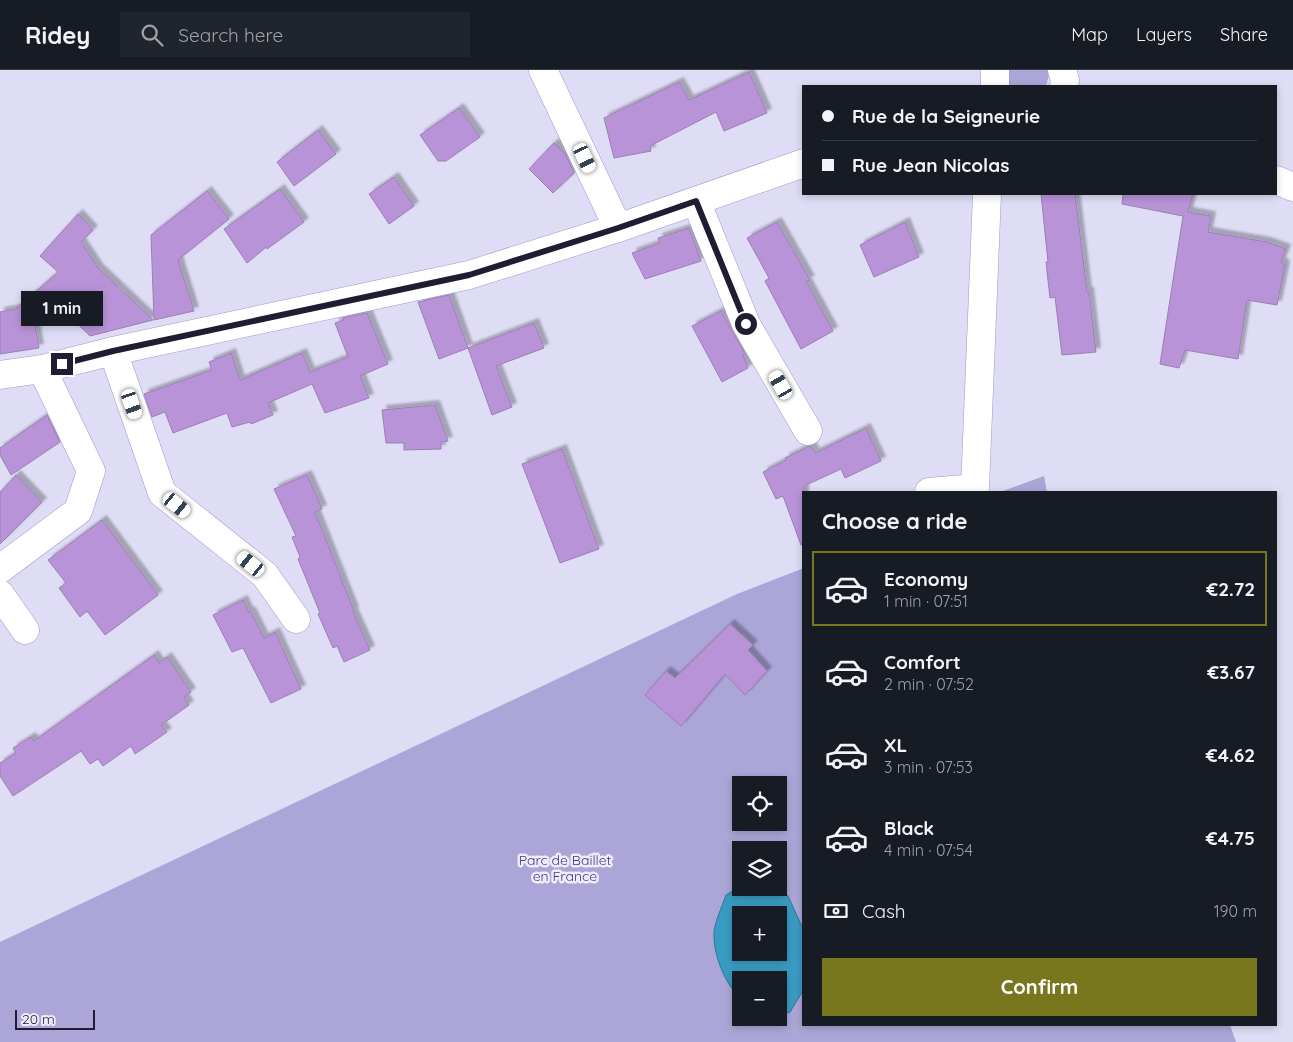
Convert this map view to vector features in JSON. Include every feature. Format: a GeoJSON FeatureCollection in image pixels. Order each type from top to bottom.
{"type":"FeatureCollection","features":[{"type":"Feature","properties":{"kind":"street"},"geometry":{"type":"LineString","coordinates":[[543,70],[618,228]]}},
{"type":"Feature","properties":{"kind":"street"},"geometry":{"type":"LineString","coordinates":[[995,70],[995,85]]}},
{"type":"Feature","properties":{"kind":"street"},"geometry":{"type":"LineString","coordinates":[[1062,70],[1066,80],[1064,85]]}},
{"type":"Feature","properties":{"kind":"street"},"geometry":{"type":"LineString","coordinates":[[0,375],[42,369],[113,351],[469,275],[618,228],[802,164]]}},
{"type":"Feature","properties":{"kind":"street"},"geometry":{"type":"LineString","coordinates":[[1277,180],[1293,187]]}},
{"type":"Feature","properties":{"kind":"street"},"geometry":{"type":"LineString","coordinates":[[940,491],[975,488],[986,195]]}},
{"type":"Feature","properties":{"kind":"street"},"geometry":{"type":"LineString","coordinates":[[696,201],[746,324],[808,431]]}},
{"type":"Feature","properties":{"kind":"street"},"geometry":{"type":"LineString","coordinates":[[113,351],[162,493],[265,575],[296,619]]}},
{"type":"Feature","properties":{"kind":"street"},"geometry":{"type":"LineString","coordinates":[[0,568],[78,511],[91,471],[42,369]]}},
{"type":"Feature","properties":{"kind":"street"},"geometry":{"type":"LineString","coordinates":[[0,594],[26,630]]}},
{"type":"Feature","properties":{"kind":"green space"},"geometry":{"type":"Polygon","coordinates":[[[1005,70],[1050,70],[1046,85],[1006,85],[1005,70]]]}},
{"type":"Feature","properties":{"kind":"green space"},"geometry":{"type":"Polygon","coordinates":[[[1044,476],[1047,491],[1003,491],[1044,476]]]}},
{"type":"Feature","properties":{"kind":"green space","name":"Parc de Baillet en France"},"geometry":{"type":"Polygon","coordinates":[[[802,569],[802,1026],[1230,1026],[1236,1042],[0,1042],[0,942],[737,594],[802,569]]]}},
{"type":"Feature","properties":{"kind":"water"},"geometry":{"type":"Polygon","coordinates":[[[732,891],[732,896],[788,896],[802,927],[802,992],[790,1012],[787,1013],[787,971],[732,971],[732,988],[721,969],[714,941],[714,932],[726,895],[732,891]]]}},
{"type":"Feature","properties":{"kind":"building"},"geometry":{"type":"Polygon","coordinates":[[[749,72],[767,113],[724,131],[716,112],[650,146],[651,151],[614,158],[604,118],[679,82],[689,100],[749,72]]]}},
{"type":"Feature","properties":{"kind":"building"},"geometry":{"type":"Polygon","coordinates":[[[459,108],[480,137],[446,161],[438,161],[420,135],[459,108]]]}},
{"type":"Feature","properties":{"kind":"building"},"geometry":{"type":"Polygon","coordinates":[[[318,130],[336,154],[294,186],[277,162],[318,130]]]}},
{"type":"Feature","properties":{"kind":"building"},"geometry":{"type":"Polygon","coordinates":[[[554,143],[566,155],[574,173],[553,193],[529,169],[554,143]]]}},
{"type":"Feature","properties":{"kind":"building"},"geometry":{"type":"Polygon","coordinates":[[[394,177],[414,206],[389,224],[369,194],[394,177]]]}},
{"type":"Feature","properties":{"kind":"building"},"geometry":{"type":"Polygon","coordinates":[[[280,189],[304,222],[267,249],[266,247],[247,263],[224,229],[280,189]]]}},
{"type":"Feature","properties":{"kind":"building"},"geometry":{"type":"Polygon","coordinates":[[[207,191],[229,219],[178,260],[194,311],[154,320],[151,235],[207,191]]]}},
{"type":"Feature","properties":{"kind":"building"},"geometry":{"type":"Polygon","coordinates":[[[1041,195],[1075,195],[1096,352],[1062,355],[1055,297],[1050,298],[1046,262],[1048,262],[1041,195]]]}},
{"type":"Feature","properties":{"kind":"building"},"geometry":{"type":"Polygon","coordinates":[[[1123,195],[1193,195],[1188,212],[1211,216],[1208,232],[1267,242],[1286,249],[1281,262],[1285,265],[1277,305],[1247,300],[1238,359],[1185,350],[1179,368],[1160,364],[1183,216],[1122,204],[1123,195]]]}},
{"type":"Feature","properties":{"kind":"building"},"geometry":{"type":"Polygon","coordinates":[[[78,214],[93,230],[81,242],[98,268],[153,320],[90,336],[59,306],[35,325],[39,348],[0,354],[0,312],[16,309],[58,272],[40,256],[78,214]]]}},
{"type":"Feature","properties":{"kind":"building"},"geometry":{"type":"Polygon","coordinates":[[[777,222],[810,280],[806,281],[833,331],[801,349],[765,281],[769,278],[747,238],[777,222]]]}},
{"type":"Feature","properties":{"kind":"building"},"geometry":{"type":"Polygon","coordinates":[[[905,222],[919,257],[874,277],[860,245],[905,222]]]}},
{"type":"Feature","properties":{"kind":"building"},"geometry":{"type":"Polygon","coordinates":[[[689,228],[701,261],[645,279],[632,253],[660,243],[658,238],[689,228]]]}},
{"type":"Feature","properties":{"kind":"building"},"geometry":{"type":"Polygon","coordinates":[[[449,295],[468,348],[439,359],[418,302],[449,295]]]}},
{"type":"Feature","properties":{"kind":"building"},"geometry":{"type":"Polygon","coordinates":[[[721,311],[745,354],[743,355],[748,368],[722,382],[692,326],[721,311]]]}},
{"type":"Feature","properties":{"kind":"building"},"geometry":{"type":"Polygon","coordinates":[[[367,313],[388,364],[360,376],[369,398],[325,413],[312,384],[268,403],[273,415],[251,424],[250,422],[232,427],[227,413],[173,433],[165,412],[152,417],[144,394],[212,370],[209,362],[231,353],[240,380],[302,353],[310,372],[348,357],[335,323],[344,320],[343,318],[367,313]]]}},
{"type":"Feature","properties":{"kind":"building"},"geometry":{"type":"Polygon","coordinates":[[[534,323],[544,348],[496,366],[512,407],[492,415],[468,348],[534,323]]]}},
{"type":"Feature","properties":{"kind":"building"},"geometry":{"type":"Polygon","coordinates":[[[435,405],[448,441],[441,442],[441,449],[404,450],[404,443],[386,443],[382,410],[435,405]]]}},
{"type":"Feature","properties":{"kind":"building"},"geometry":{"type":"Polygon","coordinates":[[[47,415],[60,442],[11,475],[0,455],[0,448],[47,415]]]}},
{"type":"Feature","properties":{"kind":"building"},"geometry":{"type":"Polygon","coordinates":[[[866,428],[881,461],[845,478],[841,469],[804,486],[804,491],[802,491],[801,545],[783,496],[776,499],[763,472],[786,460],[785,458],[808,447],[811,446],[815,453],[866,428]]]}},
{"type":"Feature","properties":{"kind":"building"},"geometry":{"type":"Polygon","coordinates":[[[562,449],[599,549],[560,563],[522,464],[562,449]]]}},
{"type":"Feature","properties":{"kind":"building"},"geometry":{"type":"Polygon","coordinates":[[[16,475],[42,502],[0,544],[0,492],[16,475]]]}},
{"type":"Feature","properties":{"kind":"building"},"geometry":{"type":"Polygon","coordinates":[[[307,475],[322,509],[315,512],[353,612],[370,650],[344,662],[337,646],[333,648],[318,614],[320,613],[298,559],[300,557],[292,537],[296,536],[274,489],[307,475]]]}},
{"type":"Feature","properties":{"kind":"building"},"geometry":{"type":"Polygon","coordinates":[[[102,520],[158,595],[105,635],[87,611],[80,617],[59,588],[66,583],[48,560],[102,520]]]}},
{"type":"Feature","properties":{"kind":"building"},"geometry":{"type":"Polygon","coordinates":[[[243,600],[264,638],[275,632],[301,689],[271,703],[243,648],[232,652],[213,615],[243,600]]]}},
{"type":"Feature","properties":{"kind":"building"},"geometry":{"type":"Polygon","coordinates":[[[730,624],[753,645],[748,650],[767,671],[745,695],[725,674],[681,726],[645,695],[666,671],[675,678],[730,624]]]}},
{"type":"Feature","properties":{"kind":"building"},"geometry":{"type":"Polygon","coordinates":[[[154,655],[159,663],[167,657],[191,692],[184,697],[189,705],[161,725],[167,732],[135,754],[131,746],[103,766],[98,759],[90,764],[81,751],[13,796],[0,776],[0,763],[16,753],[13,748],[31,737],[34,741],[154,655]]]}},
{"type":"Feature","properties":{"kind":"route"},"geometry":{"type":"LineString","coordinates":[[62,364],[113,351],[469,275],[696,201],[746,324]]}}]}
